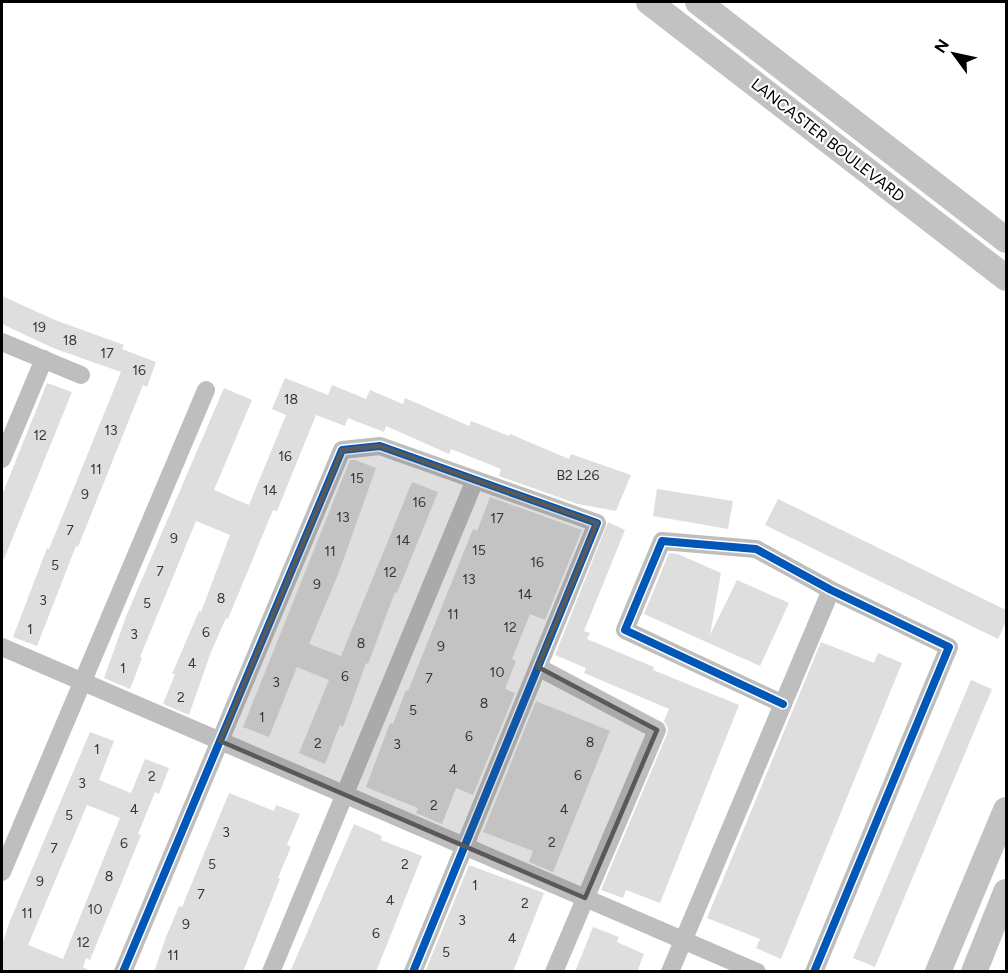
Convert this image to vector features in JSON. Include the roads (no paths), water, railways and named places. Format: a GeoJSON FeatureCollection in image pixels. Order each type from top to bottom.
{"type":"FeatureCollection","features":[{"type":"Feature","properties":{"kind":"main road","name":"LANCASTER BOULEVARD"},"geometry":{"type":"LineString","coordinates":[[650,2],[1006,278]]}},
{"type":"Feature","properties":{"kind":"main road","name":"LANCASTER BOULEVARD"},"geometry":{"type":"LineString","coordinates":[[698,2],[1006,240]]}},
{"type":"Feature","properties":{"kind":"main road"},"geometry":{"type":"LineString","coordinates":[[938,972],[1006,810]]}},
{"type":"Feature","properties":{"kind":"main road"},"geometry":{"type":"LineString","coordinates":[[974,972],[1006,892]]}},
{"type":"Feature","properties":{"kind":"street"},"geometry":{"type":"LineString","coordinates":[[2,342],[81,375]]}},
{"type":"Feature","properties":{"kind":"street"},"geometry":{"type":"LineString","coordinates":[[2,459],[44,359]]}},
{"type":"Feature","properties":{"kind":"street"},"geometry":{"type":"LineString","coordinates":[[2,872],[206,390]]}},
{"type":"Feature","properties":{"kind":"street"},"geometry":{"type":"LineString","coordinates":[[123,972],[342,450],[380,446],[597,523],[413,972]]}},
{"type":"Feature","properties":{"kind":"street"},"geometry":{"type":"LineString","coordinates":[[271,972],[475,480]]}},
{"type":"Feature","properties":{"kind":"street"},"geometry":{"type":"LineString","coordinates":[[783,704],[625,630],[662,541],[756,549],[831,590],[950,647],[814,972]]}},
{"type":"Feature","properties":{"kind":"street"},"geometry":{"type":"LineString","coordinates":[[670,972],[831,590]]}},
{"type":"Feature","properties":{"kind":"street"},"geometry":{"type":"LineString","coordinates":[[2,647],[757,972]]}},
{"type":"Feature","properties":{"kind":"street"},"geometry":{"type":"LineString","coordinates":[[538,667],[657,730],[554,972]]}}]}
